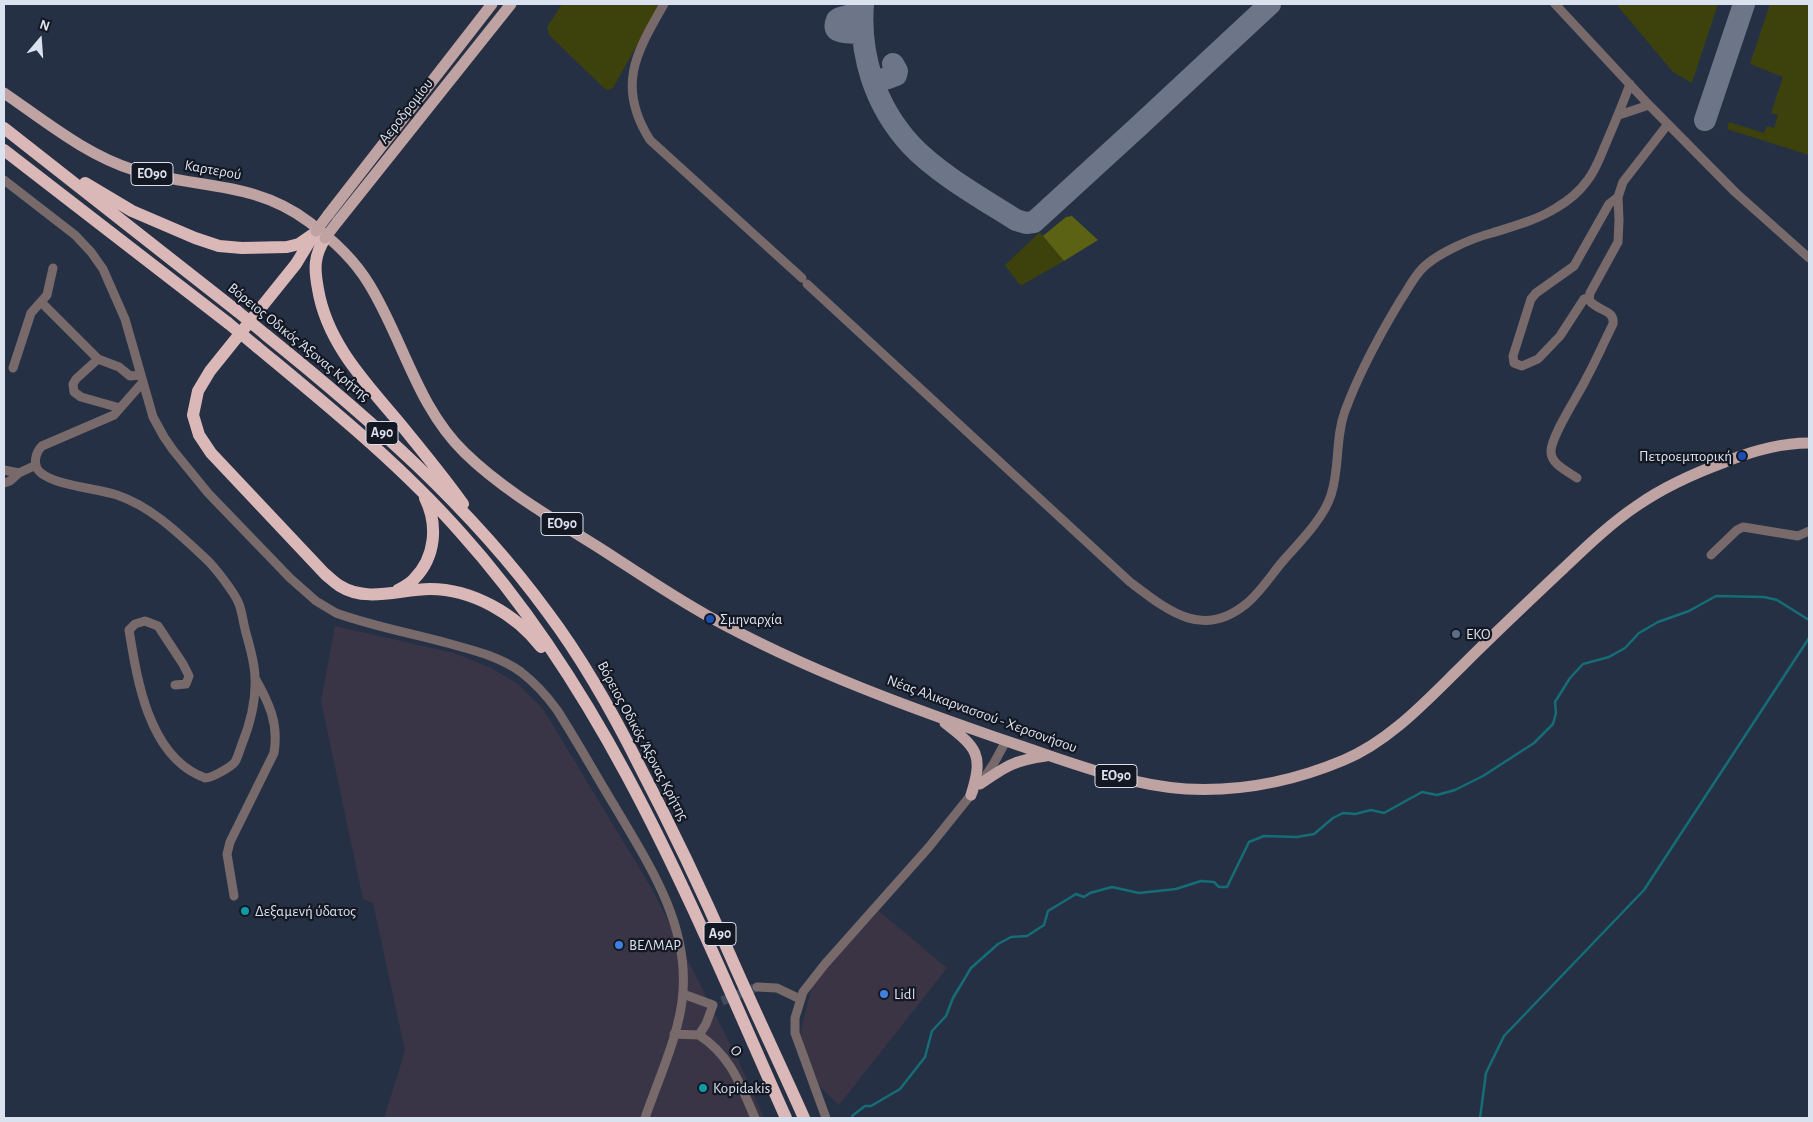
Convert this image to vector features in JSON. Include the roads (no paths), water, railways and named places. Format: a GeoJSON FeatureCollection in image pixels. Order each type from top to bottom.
{"type":"FeatureCollection","features":[{"type":"Feature","properties":{"kind":"highway","name":"Βόρειος Οδικός Άξονας Κρήτης"},"geometry":{"type":"LineString","coordinates":[[4,128],[237,311],[334,390],[398,447],[489,540],[548,612],[578,655],[608,704],[697,880],[804,1118]]}},
{"type":"Feature","properties":{"kind":"highway","name":"Βόρειος Οδικός Άξονας Κρήτης"},"geometry":{"type":"LineString","coordinates":[[4,150],[228,323],[371,442],[422,490],[474,548],[533,623],[569,676],[606,736],[634,787],[689,903],[786,1118]]}},
{"type":"Feature","properties":{"kind":"highway"},"geometry":{"type":"LineString","coordinates":[[46,160],[132,211],[195,238],[219,246],[271,248],[299,244],[311,246]]}},
{"type":"Feature","properties":{"kind":"highway"},"geometry":{"type":"LineString","coordinates":[[321,233],[210,371],[198,392],[193,415],[199,435],[211,454],[325,574],[340,586],[357,593],[377,595],[431,589],[459,593],[488,604],[515,620],[535,640],[550,659],[634,787]]}},
{"type":"Feature","properties":{"kind":"highway"},"geometry":{"type":"LineString","coordinates":[[311,246],[316,265],[321,306],[330,331],[345,356],[442,474],[489,540]]}},
{"type":"Feature","properties":{"kind":"highway"},"geometry":{"type":"LineString","coordinates":[[396,592],[414,580],[424,567],[430,551],[434,533],[433,518],[422,490]]}},
{"type":"Feature","properties":{"kind":"main road","name":"Αεροδρομίου"},"geometry":{"type":"LineString","coordinates":[[333,218],[492,4]]}},
{"type":"Feature","properties":{"kind":"main road","name":"Αεροδρομίου"},"geometry":{"type":"LineString","coordinates":[[321,233],[511,4]]}},
{"type":"Feature","properties":{"kind":"main road","name":"Καρτερού"},"geometry":{"type":"LineString","coordinates":[[4,93],[72,139],[101,156],[134,170],[261,196],[279,202],[321,233]]}},
{"type":"Feature","properties":{"kind":"main road","name":"Νέας Αλικαρνασσού - Χερσονήσου"},"geometry":{"type":"LineString","coordinates":[[321,233],[353,262],[368,283],[416,381],[442,426],[461,449],[490,474],[564,526],[703,614],[823,671],[938,717],[1049,755],[1140,782],[1186,789],[1250,787],[1288,780],[1320,771],[1364,751],[1395,728],[1591,542],[1641,502],[1680,481],[1734,458],[1781,445],[1809,443]]}},
{"type":"Feature","properties":{"kind":"main road"},"geometry":{"type":"LineString","coordinates":[[938,717],[967,741],[977,756],[977,774],[971,795]]}},
{"type":"Feature","properties":{"kind":"main road"},"geometry":{"type":"LineString","coordinates":[[980,784],[1007,765],[1017,761],[1049,755]]}},
{"type":"Feature","properties":{"kind":"street"},"geometry":{"type":"LineString","coordinates":[[664,4],[640,50],[634,66],[632,95],[636,112],[650,140],[1130,582],[1162,606],[1181,616],[1210,622],[1224,619],[1247,603],[1321,515],[1328,502],[1336,471],[1340,427],[1349,401],[1380,334],[1422,268],[1450,250],[1476,237],[1535,218],[1568,200],[1587,182],[1595,169],[1619,115],[1630,84]]}},
{"type":"Feature","properties":{"kind":"street"},"geometry":{"type":"LineString","coordinates":[[1555,4],[1649,105],[1735,192],[1809,258]]}},
{"type":"Feature","properties":{"kind":"street"},"geometry":{"type":"LineString","coordinates":[[1619,115],[1649,105]]}},
{"type":"Feature","properties":{"kind":"street"},"geometry":{"type":"LineString","coordinates":[[1577,478],[1552,460],[1550,453],[1555,437],[1587,378],[1613,324],[1614,319],[1611,314],[1593,305],[1590,298],[1594,284],[1618,242],[1618,197],[1623,182],[1668,124]]}},
{"type":"Feature","properties":{"kind":"street"},"geometry":{"type":"LineString","coordinates":[[4,180],[75,235],[104,269],[126,319],[149,406],[164,437],[184,465],[208,493],[283,571],[316,601],[344,616],[485,654],[519,671],[540,689],[567,725],[651,869],[665,898],[680,940],[684,972],[683,994],[674,1034],[645,1118]]}},
{"type":"Feature","properties":{"kind":"street"},"geometry":{"type":"LineString","coordinates":[[1590,298],[1584,298],[1560,336],[1538,359],[1522,366],[1514,363],[1513,356],[1531,299],[1536,293],[1574,266],[1609,204],[1618,197]]}},
{"type":"Feature","properties":{"kind":"street"},"geometry":{"type":"LineString","coordinates":[[13,368],[31,313],[47,295],[53,268]]}},
{"type":"Feature","properties":{"kind":"street"},"geometry":{"type":"LineString","coordinates":[[41,302],[98,359],[119,367],[130,376],[142,379]]}},
{"type":"Feature","properties":{"kind":"street"},"geometry":{"type":"LineString","coordinates":[[98,359],[76,379],[73,384],[74,392],[81,397],[120,408]]}},
{"type":"Feature","properties":{"kind":"street"},"geometry":{"type":"LineString","coordinates":[[142,379],[120,408],[108,418],[42,446],[36,454],[36,465],[40,473],[50,478],[116,494],[137,503],[169,524],[210,563],[239,602],[255,678],[252,708],[246,736],[234,762],[216,775],[205,778],[189,770],[163,744],[137,679],[129,630],[135,624],[144,621],[158,626],[183,664],[189,676],[186,684],[175,686]]}},
{"type":"Feature","properties":{"kind":"street"},"geometry":{"type":"LineString","coordinates":[[4,483],[36,465]]}},
{"type":"Feature","properties":{"kind":"street"},"geometry":{"type":"LineString","coordinates":[[4,470],[19,473]]}},
{"type":"Feature","properties":{"kind":"street"},"geometry":{"type":"LineString","coordinates":[[1711,555],[1737,530],[1743,527],[1798,536],[1809,531]]}},
{"type":"Feature","properties":{"kind":"street"},"geometry":{"type":"LineString","coordinates":[[234,896],[227,854],[230,842],[274,753],[276,740],[275,724],[269,702],[255,678]]}},
{"type":"Feature","properties":{"kind":"street"},"geometry":{"type":"LineString","coordinates":[[826,1118],[795,1033],[795,1018],[800,999],[807,986],[825,964],[929,847],[980,784],[1006,741]]}},
{"type":"Feature","properties":{"kind":"street"},"geometry":{"type":"LineString","coordinates":[[757,987],[777,988],[800,999]]}},
{"type":"Feature","properties":{"kind":"street"},"geometry":{"type":"LineString","coordinates":[[674,1034],[699,1035],[717,1003],[683,994]]}},
{"type":"Feature","properties":{"kind":"street","name":"Ο"},"geometry":{"type":"LineString","coordinates":[[699,1035],[710,1042],[726,1058],[755,1118]]}},
{"type":"Feature","properties":{"kind":"waterway"},"geometry":{"type":"LineString","coordinates":[[852,1116],[865,1106],[871,1106],[900,1089],[925,1057],[932,1031],[946,1016],[953,998],[971,968],[998,944],[1011,937],[1027,936],[1044,925],[1048,911],[1076,894],[1084,897],[1090,893],[1112,887],[1139,893],[1176,889],[1201,881],[1214,882],[1219,887],[1227,887],[1249,842],[1264,836],[1297,837],[1314,834],[1333,818],[1343,813],[1355,814],[1371,810],[1384,813],[1422,792],[1437,795],[1455,790],[1483,776],[1534,743],[1553,724],[1556,713],[1555,702],[1570,678],[1583,664],[1609,657],[1625,648],[1639,633],[1658,622],[1689,611],[1716,596],[1764,597],[1777,600],[1809,620]]}},
{"type":"Feature","properties":{"kind":"waterway"},"geometry":{"type":"LineString","coordinates":[[1480,1118],[1486,1073],[1504,1036],[1644,890],[1809,638]]}},
{"type":"Feature","properties":{"kind":"tunnel"},"geometry":{"type":"LineString","coordinates":[[722,1001],[757,987]]}},
{"type":"Feature","properties":{"kind":"place","name":"Πετροεμπορική"},"geometry":{"type":"Point","coordinates":[1742,456]}},
{"type":"Feature","properties":{"kind":"place","name":"Σμηναρχία"},"geometry":{"type":"Point","coordinates":[710,619]}},
{"type":"Feature","properties":{"kind":"place","name":"EKO"},"geometry":{"type":"Point","coordinates":[1456,634]}},
{"type":"Feature","properties":{"kind":"place","name":"Δεξαμενή ύδατος"},"geometry":{"type":"Point","coordinates":[245,911]}},
{"type":"Feature","properties":{"kind":"place","name":"ΒΕΛΜΑΡ"},"geometry":{"type":"Point","coordinates":[619,945]}},
{"type":"Feature","properties":{"kind":"place","name":"Lidl"},"geometry":{"type":"Point","coordinates":[884,994]}},
{"type":"Feature","properties":{"kind":"place","name":"Kopidakis"},"geometry":{"type":"Point","coordinates":[703,1088]}}]}
